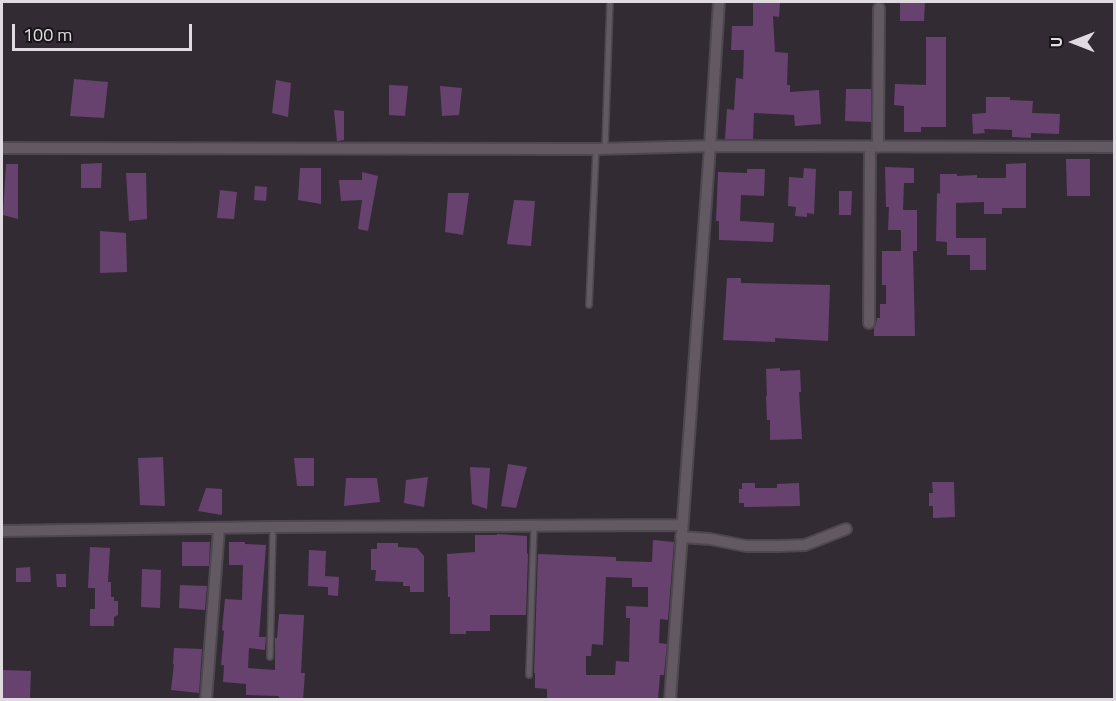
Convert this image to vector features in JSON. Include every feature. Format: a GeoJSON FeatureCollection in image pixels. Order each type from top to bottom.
{"type":"FeatureCollection","features":[{"type":"Feature","properties":{"kind":"street"},"geometry":{"type":"LineString","coordinates":[[670,699],[719,2]]}},
{"type":"Feature","properties":{"kind":"street"},"geometry":{"type":"LineString","coordinates":[[869,323],[879,8]]}},
{"type":"Feature","properties":{"kind":"street"},"geometry":{"type":"LineString","coordinates":[[2,148],[1114,147]]}},
{"type":"Feature","properties":{"kind":"street"},"geometry":{"type":"LineString","coordinates":[[2,531],[682,525]]}},
{"type":"Feature","properties":{"kind":"street"},"geometry":{"type":"LineString","coordinates":[[206,699],[219,528]]}},
{"type":"Feature","properties":{"kind":"street"},"geometry":{"type":"LineString","coordinates":[[681,537],[710,539],[746,546],[805,545],[846,529]]}},
{"type":"Feature","properties":{"kind":"lane"},"geometry":{"type":"LineString","coordinates":[[589,306],[610,2]]}},
{"type":"Feature","properties":{"kind":"lane"},"geometry":{"type":"LineString","coordinates":[[529,675],[534,526]]}},
{"type":"Feature","properties":{"kind":"lane"},"geometry":{"type":"LineString","coordinates":[[270,657],[273,527]]}},
{"type":"Feature","properties":{"kind":"building"},"geometry":{"type":"Polygon","coordinates":[[[753,2],[780,3],[779,17],[773,16],[775,52],[788,53],[787,85],[790,85],[790,92],[819,90],[821,124],[795,126],[794,115],[754,113],[753,139],[725,139],[727,109],[734,110],[736,78],[743,79],[744,50],[731,50],[732,26],[753,26],[753,2]]]}},
{"type":"Feature","properties":{"kind":"building"},"geometry":{"type":"Polygon","coordinates":[[[900,2],[925,2],[924,21],[900,21],[900,2]]]}},
{"type":"Feature","properties":{"kind":"building"},"geometry":{"type":"Polygon","coordinates":[[[926,37],[946,37],[946,127],[921,127],[921,132],[904,132],[904,106],[894,105],[895,84],[926,85],[926,37]]]}},
{"type":"Feature","properties":{"kind":"building"},"geometry":{"type":"Polygon","coordinates":[[[74,79],[108,82],[104,118],[70,116],[74,79]]]}},
{"type":"Feature","properties":{"kind":"building"},"geometry":{"type":"Polygon","coordinates":[[[276,80],[291,83],[288,117],[272,113],[276,80]]]}},
{"type":"Feature","properties":{"kind":"building"},"geometry":{"type":"Polygon","coordinates":[[[389,85],[408,86],[405,116],[389,115],[389,85]]]}},
{"type":"Feature","properties":{"kind":"building"},"geometry":{"type":"Polygon","coordinates":[[[440,86],[462,88],[459,115],[442,116],[440,86]]]}},
{"type":"Feature","properties":{"kind":"building"},"geometry":{"type":"Polygon","coordinates":[[[846,89],[871,89],[871,122],[845,121],[846,89]]]}},
{"type":"Feature","properties":{"kind":"building"},"geometry":{"type":"Polygon","coordinates":[[[986,97],[1010,97],[1010,100],[1033,101],[1032,113],[1060,114],[1059,134],[1031,133],[1031,138],[1012,137],[1012,130],[984,129],[985,133],[973,134],[972,114],[986,113],[986,97]]]}},
{"type":"Feature","properties":{"kind":"building"},"geometry":{"type":"Polygon","coordinates":[[[334,110],[344,111],[344,140],[337,141],[334,110]]]}},
{"type":"Feature","properties":{"kind":"building"},"geometry":{"type":"Polygon","coordinates":[[[1066,159],[1090,159],[1090,196],[1067,196],[1066,159]]]}},
{"type":"Feature","properties":{"kind":"building"},"geometry":{"type":"Polygon","coordinates":[[[102,163],[101,188],[81,188],[81,164],[102,163]]]}},
{"type":"Feature","properties":{"kind":"building"},"geometry":{"type":"Polygon","coordinates":[[[1026,163],[1026,208],[1002,208],[1002,214],[984,214],[984,202],[956,203],[956,238],[986,238],[986,270],[970,270],[970,255],[947,255],[947,242],[936,241],[937,193],[940,194],[940,174],[1006,178],[1006,164],[1026,163]]]}},
{"type":"Feature","properties":{"kind":"building"},"geometry":{"type":"Polygon","coordinates":[[[6,164],[18,164],[18,219],[3,215],[6,164]]]}},
{"type":"Feature","properties":{"kind":"building"},"geometry":{"type":"Polygon","coordinates":[[[885,167],[914,168],[914,183],[904,183],[903,210],[917,210],[917,251],[913,251],[915,336],[874,336],[877,318],[880,318],[880,304],[886,304],[886,285],[882,285],[882,251],[901,251],[901,230],[888,230],[889,207],[886,207],[885,167]]]}},
{"type":"Feature","properties":{"kind":"building"},"geometry":{"type":"Polygon","coordinates":[[[300,168],[321,168],[321,204],[298,200],[300,168]]]}},
{"type":"Feature","properties":{"kind":"building"},"geometry":{"type":"Polygon","coordinates":[[[804,168],[816,169],[814,214],[807,213],[807,217],[795,216],[796,207],[788,206],[789,177],[803,178],[804,168]]]}},
{"type":"Feature","properties":{"kind":"building"},"geometry":{"type":"Polygon","coordinates":[[[747,169],[765,169],[764,196],[741,195],[740,221],[774,223],[773,242],[719,240],[719,221],[716,221],[718,172],[747,173],[747,169]]]}},
{"type":"Feature","properties":{"kind":"building"},"geometry":{"type":"Polygon","coordinates":[[[362,172],[378,176],[368,231],[358,229],[362,200],[341,201],[339,180],[362,180],[362,172]]]}},
{"type":"Feature","properties":{"kind":"building"},"geometry":{"type":"Polygon","coordinates":[[[126,173],[146,173],[147,219],[129,221],[126,173]]]}},
{"type":"Feature","properties":{"kind":"building"},"geometry":{"type":"Polygon","coordinates":[[[255,186],[267,187],[266,201],[254,200],[255,186]]]}},
{"type":"Feature","properties":{"kind":"building"},"geometry":{"type":"Polygon","coordinates":[[[220,190],[237,192],[234,219],[217,218],[220,190]]]}},
{"type":"Feature","properties":{"kind":"building"},"geometry":{"type":"Polygon","coordinates":[[[839,191],[852,191],[851,215],[839,215],[839,191]]]}},
{"type":"Feature","properties":{"kind":"building"},"geometry":{"type":"Polygon","coordinates":[[[448,193],[469,193],[463,235],[445,232],[448,193]]]}},
{"type":"Feature","properties":{"kind":"building"},"geometry":{"type":"Polygon","coordinates":[[[514,200],[535,201],[531,246],[507,244],[514,200]]]}},
{"type":"Feature","properties":{"kind":"building"},"geometry":{"type":"Polygon","coordinates":[[[100,231],[126,233],[127,272],[100,273],[100,231]]]}},
{"type":"Feature","properties":{"kind":"building"},"geometry":{"type":"Polygon","coordinates":[[[727,278],[741,278],[741,283],[830,285],[828,341],[775,338],[775,342],[723,340],[727,278]]]}},
{"type":"Feature","properties":{"kind":"building"},"geometry":{"type":"Polygon","coordinates":[[[780,368],[780,371],[800,370],[802,439],[770,440],[770,420],[767,420],[766,369],[780,368]]]}},
{"type":"Feature","properties":{"kind":"building"},"geometry":{"type":"Polygon","coordinates":[[[163,457],[165,506],[140,505],[138,458],[163,457]]]}},
{"type":"Feature","properties":{"kind":"building"},"geometry":{"type":"Polygon","coordinates":[[[294,458],[314,458],[314,486],[297,486],[294,458]]]}},
{"type":"Feature","properties":{"kind":"building"},"geometry":{"type":"Polygon","coordinates":[[[508,464],[527,467],[516,508],[501,506],[508,464]]]}},
{"type":"Feature","properties":{"kind":"building"},"geometry":{"type":"Polygon","coordinates":[[[470,467],[490,468],[487,509],[472,504],[470,467]]]}},
{"type":"Feature","properties":{"kind":"building"},"geometry":{"type":"Polygon","coordinates":[[[428,477],[424,507],[404,503],[406,480],[428,477]]]}},
{"type":"Feature","properties":{"kind":"building"},"geometry":{"type":"Polygon","coordinates":[[[346,478],[377,478],[380,502],[344,506],[346,478]]]}},
{"type":"Feature","properties":{"kind":"building"},"geometry":{"type":"Polygon","coordinates":[[[932,482],[954,482],[955,517],[933,518],[933,506],[929,506],[929,493],[933,493],[932,482]]]}},
{"type":"Feature","properties":{"kind":"building"},"geometry":{"type":"Polygon","coordinates":[[[742,483],[755,483],[755,488],[777,488],[777,484],[799,483],[800,506],[744,507],[744,503],[739,503],[739,489],[742,489],[742,483]]]}},
{"type":"Feature","properties":{"kind":"building"},"geometry":{"type":"Polygon","coordinates":[[[206,488],[222,489],[222,515],[198,511],[206,488]]]}},
{"type":"Feature","properties":{"kind":"building"},"geometry":{"type":"Polygon","coordinates":[[[475,535],[527,536],[526,615],[490,615],[490,631],[450,634],[447,554],[475,552],[475,535]]]}},
{"type":"Feature","properties":{"kind":"building"},"geometry":{"type":"Polygon","coordinates":[[[653,540],[674,542],[668,620],[660,619],[659,643],[667,644],[664,675],[660,675],[658,699],[547,699],[547,689],[535,688],[534,673],[538,554],[616,557],[616,561],[652,562],[653,540]],[[606,577],[603,645],[592,644],[591,656],[586,656],[586,675],[615,675],[616,661],[629,662],[630,618],[626,618],[626,606],[648,607],[648,587],[632,587],[632,578],[606,577]]]}},
{"type":"Feature","properties":{"kind":"building"},"geometry":{"type":"Polygon","coordinates":[[[182,542],[210,542],[209,566],[182,566],[182,542]]]}},
{"type":"Feature","properties":{"kind":"building"},"geometry":{"type":"Polygon","coordinates":[[[229,542],[266,545],[259,637],[266,637],[265,650],[249,648],[248,668],[275,670],[275,638],[277,638],[279,614],[304,615],[301,673],[305,673],[303,699],[246,695],[246,684],[223,682],[224,665],[221,665],[225,599],[242,600],[243,565],[229,565],[229,542]]]}},
{"type":"Feature","properties":{"kind":"building"},"geometry":{"type":"Polygon","coordinates":[[[377,543],[398,543],[398,547],[417,548],[424,556],[424,592],[410,592],[410,586],[403,586],[403,582],[375,581],[376,570],[371,570],[371,549],[377,549],[377,543]]]}},
{"type":"Feature","properties":{"kind":"building"},"geometry":{"type":"Polygon","coordinates":[[[90,547],[110,548],[108,582],[111,582],[111,597],[114,597],[114,601],[118,601],[118,615],[114,617],[114,626],[90,626],[90,609],[95,609],[95,588],[88,588],[90,547]]]}},
{"type":"Feature","properties":{"kind":"building"},"geometry":{"type":"Polygon","coordinates":[[[309,550],[326,551],[325,576],[339,577],[338,596],[328,595],[328,587],[308,586],[309,550]]]}},
{"type":"Feature","properties":{"kind":"building"},"geometry":{"type":"Polygon","coordinates":[[[30,567],[31,582],[16,582],[16,568],[30,567]]]}},
{"type":"Feature","properties":{"kind":"building"},"geometry":{"type":"Polygon","coordinates":[[[142,569],[161,570],[160,608],[141,607],[142,569]]]}},
{"type":"Feature","properties":{"kind":"building"},"geometry":{"type":"Polygon","coordinates":[[[56,574],[66,574],[66,587],[57,587],[56,574]]]}},
{"type":"Feature","properties":{"kind":"building"},"geometry":{"type":"Polygon","coordinates":[[[180,585],[207,586],[205,610],[179,608],[180,585]]]}},
{"type":"Feature","properties":{"kind":"building"},"geometry":{"type":"Polygon","coordinates":[[[174,648],[202,649],[199,693],[171,690],[174,648]]]}},
{"type":"Feature","properties":{"kind":"building"},"geometry":{"type":"Polygon","coordinates":[[[2,670],[31,671],[30,699],[2,699],[2,670]]]}}]}
